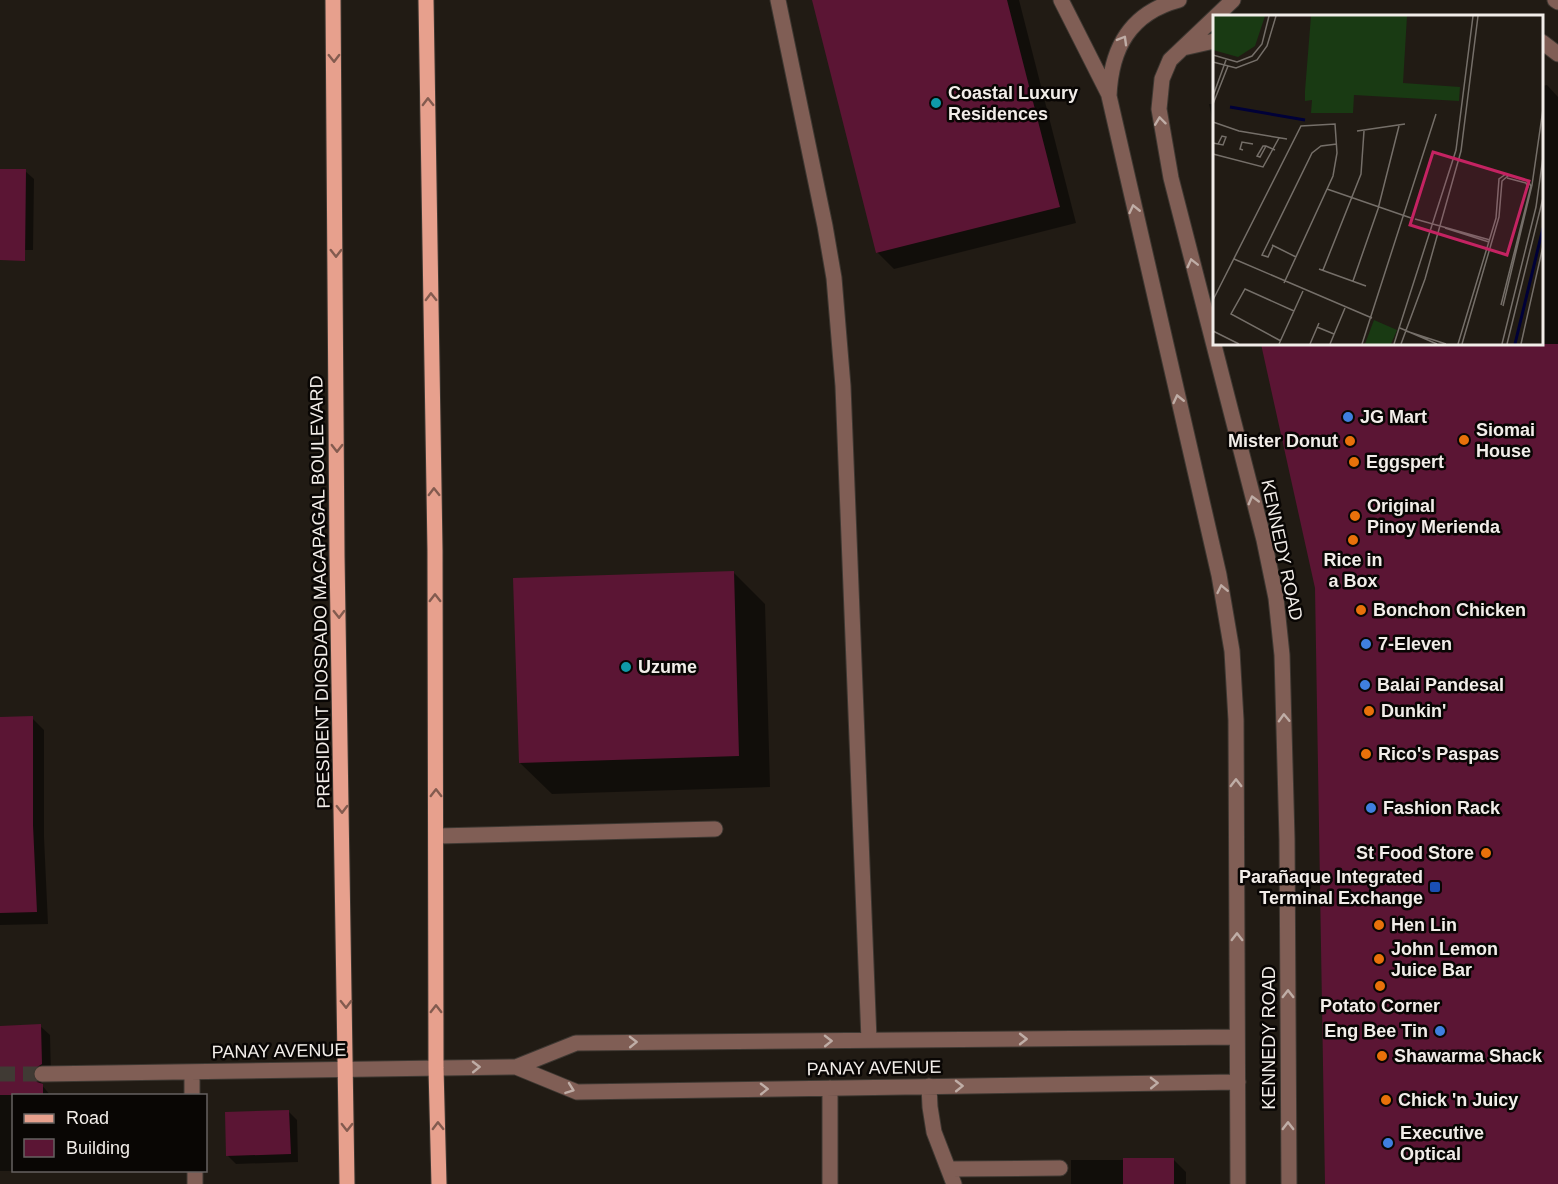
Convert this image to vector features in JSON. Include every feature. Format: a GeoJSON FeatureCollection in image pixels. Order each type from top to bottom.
{"type":"FeatureCollection","features":[{"type":"Feature","properties":{"kind":"main road","name":"PRESIDENT DIOSDADO MACAPAGAL BOULEVARD"},"geometry":{"type":"LineString","coordinates":[[333,0],[337,556],[347,1069],[347,1184]]}},
{"type":"Feature","properties":{"kind":"main road"},"geometry":{"type":"LineString","coordinates":[[426,0],[435,562],[436,1068],[439,1184]]}},
{"type":"Feature","properties":{"kind":"street"},"geometry":{"type":"LineString","coordinates":[[778,0],[825,226],[838,321],[843,386],[869,1040]]}},
{"type":"Feature","properties":{"kind":"street","name":"KENNEDY ROAD"},"geometry":{"type":"LineString","coordinates":[[1060,0],[1109,96]]}},
{"type":"Feature","properties":{"kind":"street","name":"KENNEDY ROAD"},"geometry":{"type":"LineString","coordinates":[[1179,0],[1154,9],[1128,31],[1114,58],[1110,74],[1109,96],[1114,126],[1219,575],[1233,651],[1236,720],[1238,1184]]}},
{"type":"Feature","properties":{"kind":"street","name":"KENNEDY ROAD"},"geometry":{"type":"LineString","coordinates":[[1217,15],[1233,0]]}},
{"type":"Feature","properties":{"kind":"street","name":"KENNEDY ROAD"},"geometry":{"type":"LineString","coordinates":[[1213,18],[1177,51],[1166,68],[1159,91],[1160,124],[1201,302],[1264,540],[1276,598],[1287,839],[1288,1184]]}},
{"type":"Feature","properties":{"kind":"street"},"geometry":{"type":"LineString","coordinates":[[1177,51],[1190,45],[1213,41]]}},
{"type":"Feature","properties":{"kind":"street"},"geometry":{"type":"LineString","coordinates":[[1543,43],[1558,54]]}},
{"type":"Feature","properties":{"kind":"street"},"geometry":{"type":"LineString","coordinates":[[437,836],[715,829]]}},
{"type":"Feature","properties":{"kind":"street","name":"PANAY AVENUE"},"geometry":{"type":"LineString","coordinates":[[42,1074],[516,1066],[576,1043],[1237,1037]]}},
{"type":"Feature","properties":{"kind":"street","name":"PANAY AVENUE"},"geometry":{"type":"LineString","coordinates":[[516,1066],[577,1092],[1238,1082]]}},
{"type":"Feature","properties":{"kind":"street"},"geometry":{"type":"LineString","coordinates":[[192,1072],[192,1094]]}},
{"type":"Feature","properties":{"kind":"street"},"geometry":{"type":"LineString","coordinates":[[929,1086],[934,1132],[952,1177],[1060,1168]]}},
{"type":"Feature","properties":{"kind":"street"},"geometry":{"type":"LineString","coordinates":[[830,1088],[831,1184]]}},
{"type":"Feature","properties":{"kind":"building","name":"Coastal Luxury Residences"},"geometry":{"type":"Polygon","coordinates":[[[812,0],[1007,0],[1060,207],[876,253],[812,0]]]}},
{"type":"Feature","properties":{"kind":"building"},"geometry":{"type":"Polygon","coordinates":[[[0,169],[26,169],[25,261],[0,260],[0,169]]]}},
{"type":"Feature","properties":{"kind":"building","name":"Parañaque Integrated Terminal Exchange"},"geometry":{"type":"Polygon","coordinates":[[[1558,344],[1558,1184],[1325,1184],[1315,588],[1261,345],[1558,344]]]}},
{"type":"Feature","properties":{"kind":"building","name":"Uzume"},"geometry":{"type":"Polygon","coordinates":[[[734,571],[739,756],[519,763],[513,578],[734,571]]]}},
{"type":"Feature","properties":{"kind":"building"},"geometry":{"type":"Polygon","coordinates":[[[33,716],[33,825],[37,912],[0,913],[0,717],[33,716]]]}},
{"type":"Feature","properties":{"kind":"building"},"geometry":{"type":"Polygon","coordinates":[[[41,1024],[42,1064],[34,1069],[32,1075],[37,1082],[43,1084],[43,1094],[0,1095],[0,1026],[41,1024]]]}},
{"type":"Feature","properties":{"kind":"building"},"geometry":{"type":"Polygon","coordinates":[[[289,1110],[291,1154],[226,1156],[225,1112],[289,1110]]]}},
{"type":"Feature","properties":{"kind":"building"},"geometry":{"type":"Polygon","coordinates":[[[1123,1158],[1174,1158],[1174,1184],[1123,1184],[1123,1158]]]}},
{"type":"Feature","properties":{"kind":"tunnel"},"geometry":{"type":"LineString","coordinates":[[0,1074],[42,1074]]}},
{"type":"Feature","properties":{"kind":"place","name":"Coastal Luxury Residences"},"geometry":{"type":"Point","coordinates":[936,103]}},
{"type":"Feature","properties":{"kind":"place","name":"JG Mart"},"geometry":{"type":"Point","coordinates":[1348,417]}},
{"type":"Feature","properties":{"kind":"place","name":"Siomai House"},"geometry":{"type":"Point","coordinates":[1464,440]}},
{"type":"Feature","properties":{"kind":"place","name":"Mister Donut"},"geometry":{"type":"Point","coordinates":[1350,441]}},
{"type":"Feature","properties":{"kind":"place","name":"Eggspert"},"geometry":{"type":"Point","coordinates":[1354,462]}},
{"type":"Feature","properties":{"kind":"place","name":"Original Pinoy Merienda"},"geometry":{"type":"Point","coordinates":[1355,516]}},
{"type":"Feature","properties":{"kind":"place","name":"Rice in a Box"},"geometry":{"type":"Point","coordinates":[1353,540]}},
{"type":"Feature","properties":{"kind":"place","name":"Bonchon Chicken"},"geometry":{"type":"Point","coordinates":[1361,610]}},
{"type":"Feature","properties":{"kind":"place","name":"7-Eleven"},"geometry":{"type":"Point","coordinates":[1366,644]}},
{"type":"Feature","properties":{"kind":"place","name":"Uzume"},"geometry":{"type":"Point","coordinates":[626,667]}},
{"type":"Feature","properties":{"kind":"place","name":"Balai Pandesal"},"geometry":{"type":"Point","coordinates":[1365,685]}},
{"type":"Feature","properties":{"kind":"place","name":"Dunkin'"},"geometry":{"type":"Point","coordinates":[1369,711]}},
{"type":"Feature","properties":{"kind":"place","name":"Rico's Paspas"},"geometry":{"type":"Point","coordinates":[1366,754]}},
{"type":"Feature","properties":{"kind":"place","name":"Fashion Rack"},"geometry":{"type":"Point","coordinates":[1371,808]}},
{"type":"Feature","properties":{"kind":"place","name":"St Food Store"},"geometry":{"type":"Point","coordinates":[1486,853]}},
{"type":"Feature","properties":{"kind":"place","name":"Parañaque Integrated Terminal Exchange"},"geometry":{"type":"Point","coordinates":[1435,887]}},
{"type":"Feature","properties":{"kind":"place","name":"Hen Lin"},"geometry":{"type":"Point","coordinates":[1379,925]}},
{"type":"Feature","properties":{"kind":"place","name":"John Lemon Juice Bar"},"geometry":{"type":"Point","coordinates":[1379,959]}},
{"type":"Feature","properties":{"kind":"place","name":"Potato Corner"},"geometry":{"type":"Point","coordinates":[1380,986]}},
{"type":"Feature","properties":{"kind":"place","name":"Eng Bee Tin"},"geometry":{"type":"Point","coordinates":[1440,1031]}},
{"type":"Feature","properties":{"kind":"place","name":"Shawarma Shack"},"geometry":{"type":"Point","coordinates":[1382,1056]}},
{"type":"Feature","properties":{"kind":"place","name":"Chick 'n Juicy"},"geometry":{"type":"Point","coordinates":[1386,1100]}},
{"type":"Feature","properties":{"kind":"place","name":"Executive Optical"},"geometry":{"type":"Point","coordinates":[1388,1143]}}]}
